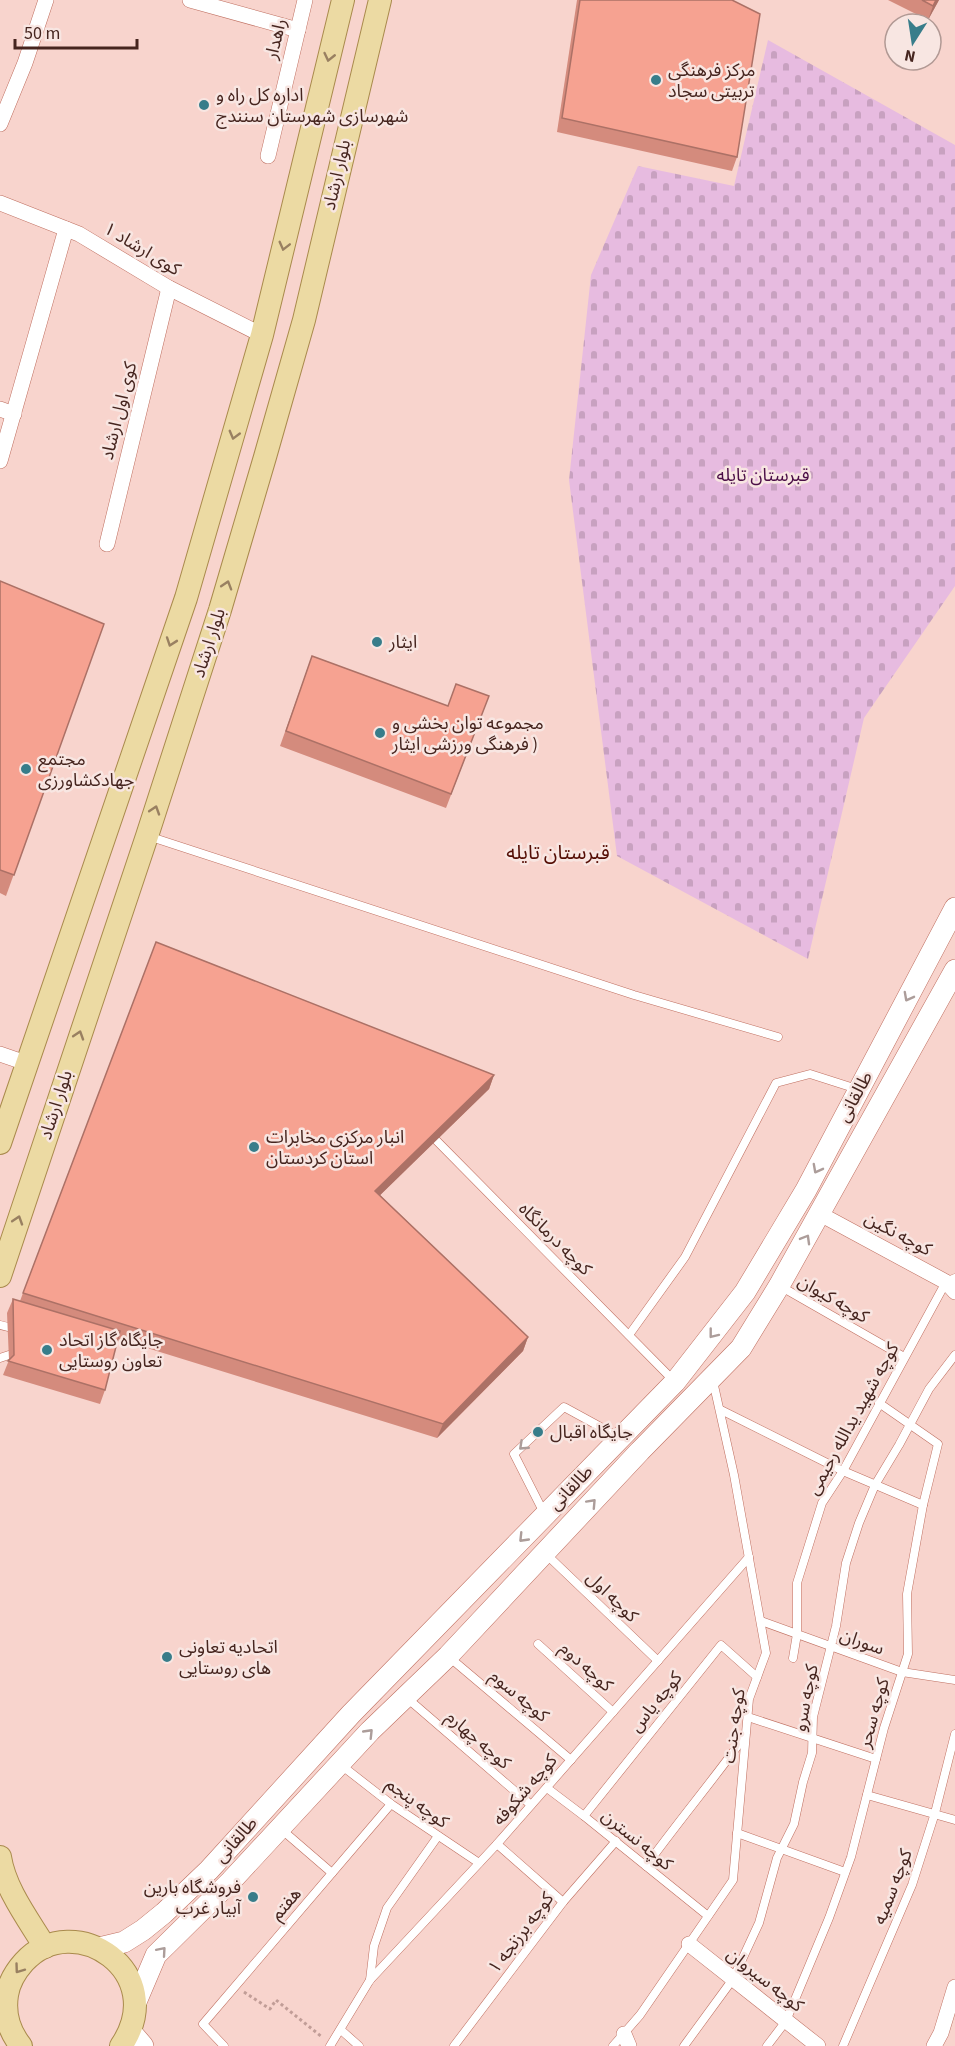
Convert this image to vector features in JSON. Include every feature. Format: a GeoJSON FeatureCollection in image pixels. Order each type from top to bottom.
{"type":"FeatureCollection","features":[{"type":"Feature","properties":{"kind":"main road","name":"بلوار ارشاد"},"geometry":{"type":"LineString","coordinates":[[0,1143],[186,598],[262,335],[343,0]]}},
{"type":"Feature","properties":{"kind":"main road","name":"بلوار ارشاد"},"geometry":{"type":"LineString","coordinates":[[0,1276],[220,610],[304,320],[380,0]]}},
{"type":"Feature","properties":{"kind":"main road"},"geometry":{"type":"LineString","coordinates":[[100,849],[136,863]]}},
{"type":"Feature","properties":{"kind":"main road","name":"طالقانی"},"geometry":{"type":"LineString","coordinates":[[99,1948],[124,1942],[143,1930],[209,1870],[351,1714],[675,1382],[746,1292],[806,1190],[955,908]]}},
{"type":"Feature","properties":{"kind":"main road"},"geometry":{"type":"LineString","coordinates":[[921,972],[952,981]]}},
{"type":"Feature","properties":{"kind":"main road","name":"طالقانی"},"geometry":{"type":"LineString","coordinates":[[136,2002],[156,1955],[231,1881],[405,1697],[448,1656],[546,1554],[640,1451],[741,1348],[779,1286],[830,1192],[952,981]]}},
{"type":"Feature","properties":{"kind":"main road"},"geometry":{"type":"LineString","coordinates":[[308,1761],[333,1772]]}},
{"type":"Feature","properties":{"kind":"main road"},"geometry":{"type":"LineString","coordinates":[[0,1857],[2,1869],[20,1906],[45,1947]]}},
{"type":"Feature","properties":{"kind":"main road"},"geometry":{"type":"LineString","coordinates":[[21,2046],[13,2036],[3,2010],[9,1987],[17,1970],[29,1956],[45,1947],[72,1941],[99,1948],[117,1961],[130,1980],[136,2002],[132,2041]]}},
{"type":"Feature","properties":{"kind":"street"},"geometry":{"type":"LineString","coordinates":[[0,124],[25,63],[46,0]]}},
{"type":"Feature","properties":{"kind":"street"},"geometry":{"type":"LineString","coordinates":[[190,0],[298,30]]}},
{"type":"Feature","properties":{"kind":"street","name":"راهدار"},"geometry":{"type":"LineString","coordinates":[[268,156],[305,0]]}},
{"type":"Feature","properties":{"kind":"street","name":"کوی ارشاد ۱"},"geometry":{"type":"LineString","coordinates":[[0,203],[79,234],[169,288],[262,335]]}},
{"type":"Feature","properties":{"kind":"street"},"geometry":{"type":"LineString","coordinates":[[0,461],[7,411],[66,229]]}},
{"type":"Feature","properties":{"kind":"street","name":"کوی اول ارشاد"},"geometry":{"type":"LineString","coordinates":[[107,544],[169,288]]}},
{"type":"Feature","properties":{"kind":"street"},"geometry":{"type":"LineString","coordinates":[[0,1054],[26,1063]]}},
{"type":"Feature","properties":{"kind":"street","name":"کوچه نگین"},"geometry":{"type":"LineString","coordinates":[[820,1214],[952,1284]]}},
{"type":"Feature","properties":{"kind":"street","name":"کوچه سیروان"},"geometry":{"type":"LineString","coordinates":[[689,1944],[818,2046]]}},
{"type":"Feature","properties":{"kind":"street"},"geometry":{"type":"LineString","coordinates":[[934,2046],[955,1987]]}},
{"type":"Feature","properties":{"kind":"lane"},"geometry":{"type":"LineString","coordinates":[[147,836],[622,991],[778,1037]]}},
{"type":"Feature","properties":{"kind":"lane"},"geometry":{"type":"LineString","coordinates":[[628,1335],[685,1257],[776,1083],[810,1074],[859,1090]]}},
{"type":"Feature","properties":{"kind":"lane","name":"کوچه درمانگاه"},"geometry":{"type":"LineString","coordinates":[[422,1126],[675,1382]]}},
{"type":"Feature","properties":{"kind":"lane","name":"کوچه شهید یدالله رحیمی"},"geometry":{"type":"LineString","coordinates":[[793,1658],[797,1634],[797,1582],[822,1503],[843,1471],[904,1357],[952,1284]]}},
{"type":"Feature","properties":{"kind":"lane","name":"کوچه کیوان"},"geometry":{"type":"LineString","coordinates":[[779,1286],[904,1357]]}},
{"type":"Feature","properties":{"kind":"lane"},"geometry":{"type":"LineString","coordinates":[[0,1325],[23,1331]]}},
{"type":"Feature","properties":{"kind":"lane"},"geometry":{"type":"LineString","coordinates":[[0,1358],[16,1352],[26,1354]]}},
{"type":"Feature","properties":{"kind":"lane","name":"کوچه سرو"},"geometry":{"type":"LineString","coordinates":[[684,2046],[733,1979],[759,1923],[777,1858],[794,1824],[802,1782],[812,1753],[813,1717],[831,1647],[846,1563],[875,1485],[929,1389],[955,1355]]}},
{"type":"Feature","properties":{"kind":"lane","name":"کوچه جنت"},"geometry":{"type":"LineString","coordinates":[[613,2046],[626,2040],[640,2015],[733,1880],[749,1699],[766,1653],[721,1410],[713,1379]]}},
{"type":"Feature","properties":{"kind":"lane","name":"کوچه سحر"},"geometry":{"type":"LineString","coordinates":[[767,2046],[786,2021],[829,1918],[845,1872],[908,1654],[906,1594],[922,1505],[938,1444],[879,1403]]}},
{"type":"Feature","properties":{"kind":"lane"},"geometry":{"type":"LineString","coordinates":[[545,1515],[514,1454],[564,1407],[621,1437]]}},
{"type":"Feature","properties":{"kind":"lane"},"geometry":{"type":"LineString","coordinates":[[721,1410],[843,1471],[922,1505]]}},
{"type":"Feature","properties":{"kind":"lane","name":"کوچه اول"},"geometry":{"type":"LineString","coordinates":[[546,1554],[658,1661]]}},
{"type":"Feature","properties":{"kind":"lane","name":"کوچه شکوفه"},"geometry":{"type":"LineString","coordinates":[[331,2045],[370,1980],[497,1844],[749,1557]]}},
{"type":"Feature","properties":{"kind":"lane","name":"سوران"},"geometry":{"type":"LineString","coordinates":[[761,1621],[902,1672],[955,1680]]}},
{"type":"Feature","properties":{"kind":"lane","name":"کوچه دوم"},"geometry":{"type":"LineString","coordinates":[[538,1644],[613,1712]]}},
{"type":"Feature","properties":{"kind":"lane","name":"کوچه یاس"},"geometry":{"type":"LineString","coordinates":[[584,1816],[721,1645],[757,1677]]}},
{"type":"Feature","properties":{"kind":"lane","name":"کوچه سوم"},"geometry":{"type":"LineString","coordinates":[[448,1656],[571,1760]]}},
{"type":"Feature","properties":{"kind":"lane","name":"کوچه چهارم"},"geometry":{"type":"LineString","coordinates":[[405,1697],[531,1805]]}},
{"type":"Feature","properties":{"kind":"lane"},"geometry":{"type":"LineString","coordinates":[[748,1717],[876,1759]]}},
{"type":"Feature","properties":{"kind":"lane","name":"کوچه سمیه"},"geometry":{"type":"LineString","coordinates":[[843,2046],[912,1886],[935,1814],[955,1734]]}},
{"type":"Feature","properties":{"kind":"lane"},"geometry":{"type":"LineString","coordinates":[[646,1866],[746,1735]]}},
{"type":"Feature","properties":{"kind":"lane","name":"کوچه پنجم"},"geometry":{"type":"LineString","coordinates":[[333,1772],[391,1803],[479,1863]]}},
{"type":"Feature","properties":{"kind":"lane","name":"کوچه نسترن"},"geometry":{"type":"LineString","coordinates":[[547,1788],[708,1916]]}},
{"type":"Feature","properties":{"kind":"lane"},"geometry":{"type":"LineString","coordinates":[[867,1795],[955,1820]]}},
{"type":"Feature","properties":{"kind":"lane","name":"هفتم"},"geometry":{"type":"LineString","coordinates":[[224,2046],[203,2024],[391,1803]]}},
{"type":"Feature","properties":{"kind":"lane"},"geometry":{"type":"LineString","coordinates":[[280,1828],[332,1873]]}},
{"type":"Feature","properties":{"kind":"lane"},"geometry":{"type":"LineString","coordinates":[[737,1833],[845,1872]]}},
{"type":"Feature","properties":{"kind":"lane"},"geometry":{"type":"LineString","coordinates":[[370,1980],[374,1946],[387,1908],[438,1836]]}},
{"type":"Feature","properties":{"kind":"lane","name":"کوچه برزنجه ۱"},"geometry":{"type":"LineString","coordinates":[[454,2046],[562,1902],[616,1841]]}},
{"type":"Feature","properties":{"kind":"lane"},"geometry":{"type":"LineString","coordinates":[[497,1844],[562,1902]]}},
{"type":"Feature","properties":{"kind":"lane"},"geometry":{"type":"LineString","coordinates":[[341,2030],[359,2046]]}},
{"type":"Feature","properties":{"kind":"path"},"geometry":{"type":"LineString","coordinates":[[236,1986],[270,2009],[276,2000],[331,2045]]}},
{"type":"Feature","properties":{"kind":"green space","name":"قبرستان تایله"},"geometry":{"type":"Polygon","coordinates":[[[768,40],[955,145],[955,586],[864,718],[808,959],[617,856],[569,480],[591,275],[638,166],[734,186],[768,40]]]}},
{"type":"Feature","properties":{"kind":"building","name":"مرکز فرهنگی تربیتی سجاد"},"geometry":{"type":"Polygon","coordinates":[[[580,0],[732,0],[760,14],[737,157],[562,118],[580,0]]]}},
{"type":"Feature","properties":{"kind":"building"},"geometry":{"type":"Polygon","coordinates":[[[922,0],[936,0],[933,6],[922,0]]]}},
{"type":"Feature","properties":{"kind":"building","name":"مجتمع جهادکشاورزی"},"geometry":{"type":"Polygon","coordinates":[[[0,581],[104,624],[14,875],[0,870],[0,581]]]}},
{"type":"Feature","properties":{"kind":"building","name":"مجموعه توان بخشی و فرهنگی ورزشی ایثار )"},"geometry":{"type":"Polygon","coordinates":[[[312,656],[448,706],[456,684],[489,696],[451,794],[286,731],[312,656]]]}},
{"type":"Feature","properties":{"kind":"building","name":"انبار مرکزی مخابرات استان کردستان"},"geometry":{"type":"Polygon","coordinates":[[[156,942],[494,1075],[375,1191],[528,1337],[443,1424],[23,1293],[156,942]]]}},
{"type":"Feature","properties":{"kind":"building"},"geometry":{"type":"Polygon","coordinates":[[[13,1299],[120,1331],[105,1390],[8,1361],[14,1355],[13,1299]]]}},
{"type":"Feature","properties":{"kind":"place","name":"مرکز فرهنگی تربیتی سجاد"},"geometry":{"type":"Point","coordinates":[656,80]}},
{"type":"Feature","properties":{"kind":"place","name":"اداره کل راه و شهرسازی شهرستان سنندج"},"geometry":{"type":"Point","coordinates":[204,105]}},
{"type":"Feature","properties":{"kind":"place","name":"ایثار"},"geometry":{"type":"Point","coordinates":[377,642]}},
{"type":"Feature","properties":{"kind":"place","name":"مجموعه توان بخشی و فرهنگی ورزشی ایثار )"},"geometry":{"type":"Point","coordinates":[380,733]}},
{"type":"Feature","properties":{"kind":"place","name":"مجتمع جهادکشاورزی"},"geometry":{"type":"Point","coordinates":[26,769]}},
{"type":"Feature","properties":{"kind":"place","name":"انبار مرکزی مخابرات استان کردستان"},"geometry":{"type":"Point","coordinates":[254,1147]}},
{"type":"Feature","properties":{"kind":"place","name":"جایگاه گاز اتحاد تعاون روستایی"},"geometry":{"type":"Point","coordinates":[47,1350]}},
{"type":"Feature","properties":{"kind":"place","name":"جایگاه اقبال"},"geometry":{"type":"Point","coordinates":[538,1432]}},
{"type":"Feature","properties":{"kind":"place","name":"اتحادیه تعاونی های روستایی"},"geometry":{"type":"Point","coordinates":[167,1657]}},
{"type":"Feature","properties":{"kind":"place","name":"فروشگاه بارین آبیار غرب"},"geometry":{"type":"Point","coordinates":[253,1897]}},
{"type":"Feature","properties":{"kind":"district","name":"قبرستان تایله"},"geometry":{"type":"Point","coordinates":[558,853]}}]}
